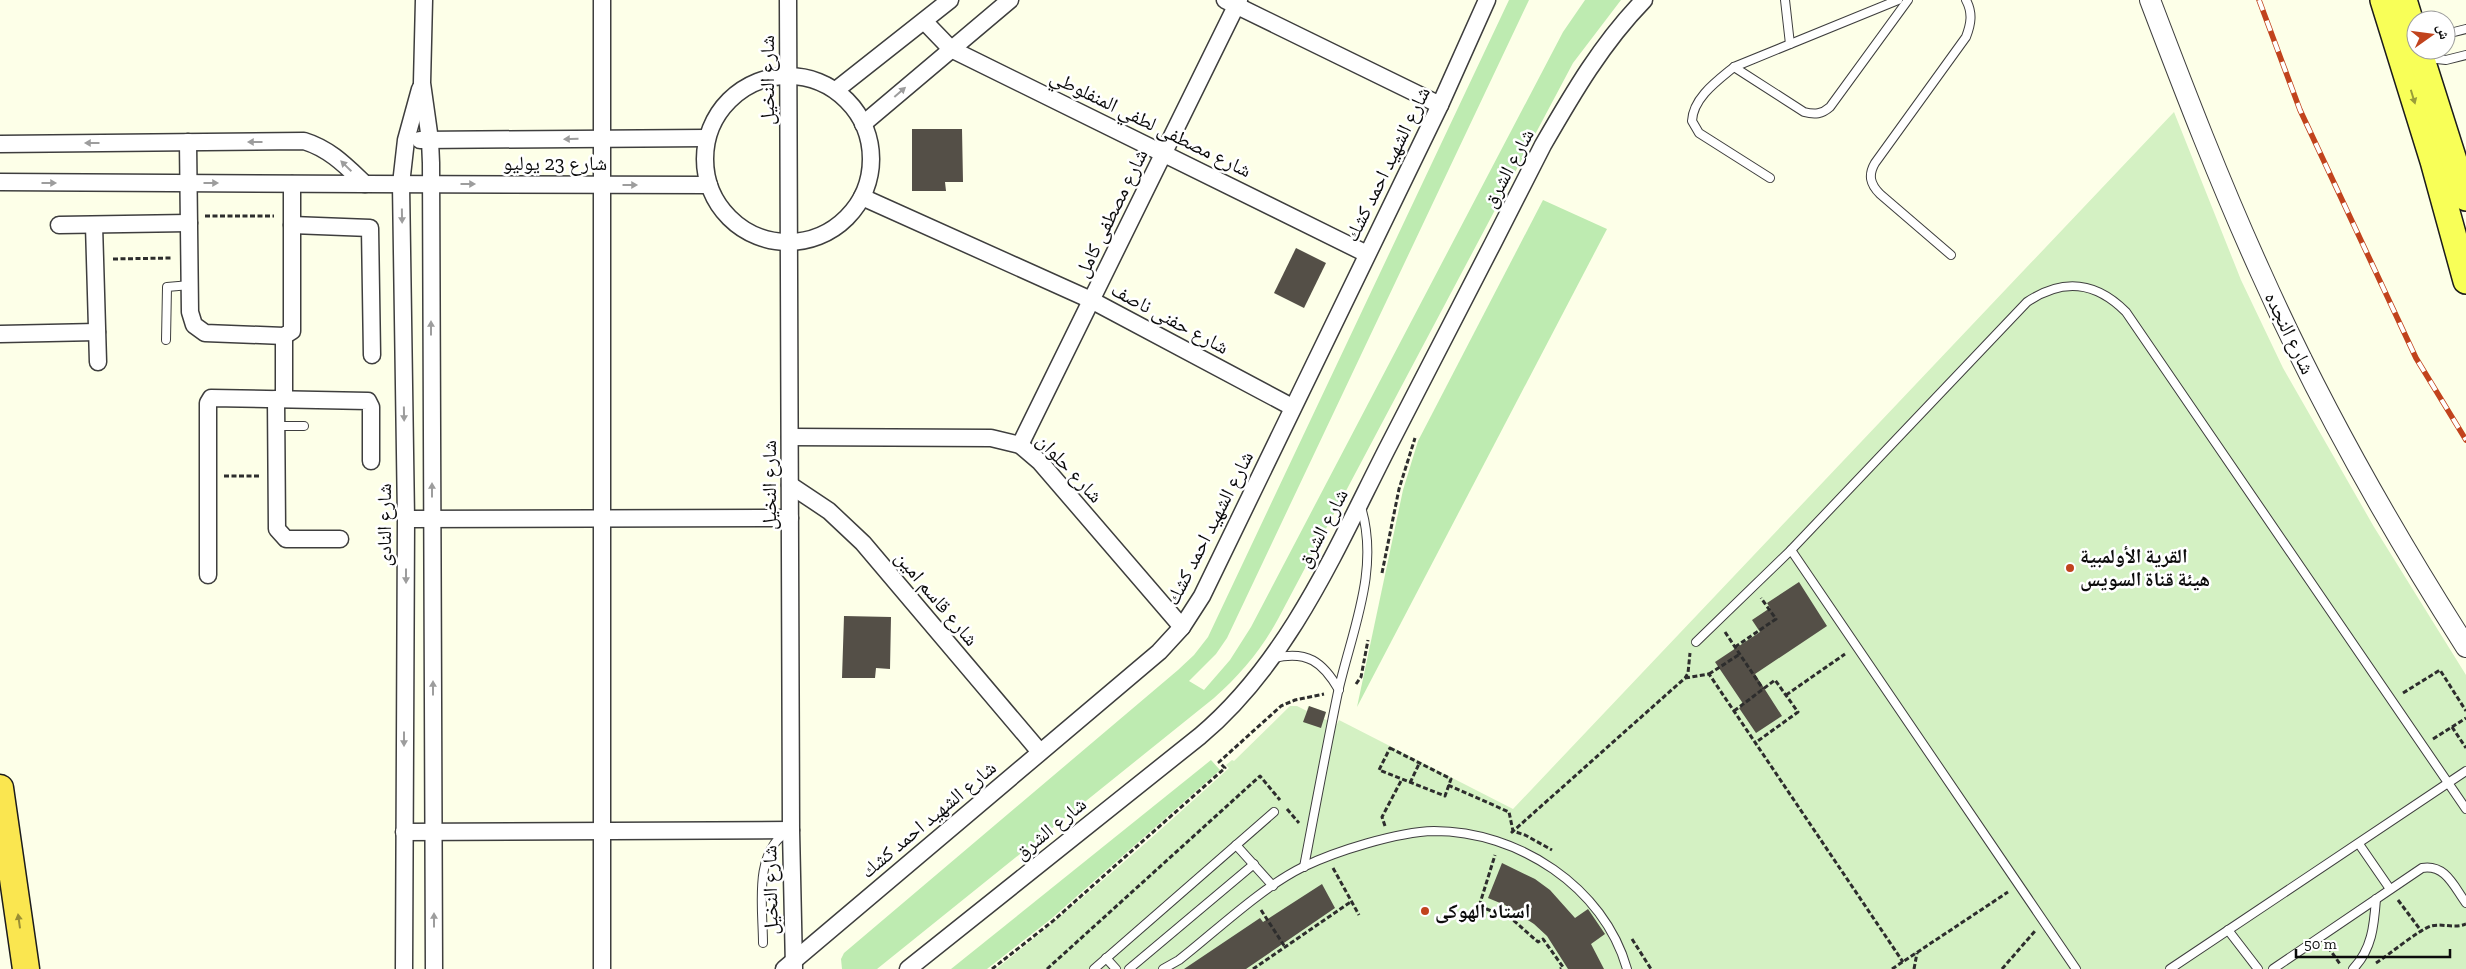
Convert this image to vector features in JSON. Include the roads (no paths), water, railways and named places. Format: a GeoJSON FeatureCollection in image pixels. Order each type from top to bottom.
{"type":"FeatureCollection","features":[{"type":"Feature","properties":{"kind":"highway"},"geometry":{"type":"LineString","coordinates":[[0,788],[26,969]]}},
{"type":"Feature","properties":{"kind":"main road"},"geometry":{"type":"LineString","coordinates":[[2383,0],[2406,35]]}},
{"type":"Feature","properties":{"kind":"main road"},"geometry":{"type":"LineString","coordinates":[[2420,60],[2466,198]]}},
{"type":"Feature","properties":{"kind":"main road"},"geometry":{"type":"LineString","coordinates":[[2450,154],[2466,281]]}},
{"type":"Feature","properties":{"kind":"street","name":"شارع النادى"},"geometry":{"type":"LineString","coordinates":[[424,0],[422,82],[430,140],[431,184],[434,969]]}},
{"type":"Feature","properties":{"kind":"street"},"geometry":{"type":"LineString","coordinates":[[602,0],[602,969]]}},
{"type":"Feature","properties":{"kind":"street","name":"شارع النخيل"},"geometry":{"type":"LineString","coordinates":[[788,0],[791,967]]}},
{"type":"Feature","properties":{"kind":"street"},"geometry":{"type":"LineString","coordinates":[[836,90],[950,0]]}},
{"type":"Feature","properties":{"kind":"street"},"geometry":{"type":"LineString","coordinates":[[863,124],[1010,0]]}},
{"type":"Feature","properties":{"kind":"street","name":"شارع الشهيد احمد كشك"},"geometry":{"type":"LineString","coordinates":[[791,967],[1159,652],[1182,627],[1202,596],[1440,105],[1487,0]]}},
{"type":"Feature","properties":{"kind":"street","name":"شارع الشرق"},"geometry":{"type":"LineString","coordinates":[[908,969],[1220,719],[1256,680],[1314,591],[1569,99],[1597,54],[1644,0]]}},
{"type":"Feature","properties":{"kind":"street","name":"شارع النجده"},"geometry":{"type":"LineString","coordinates":[[2150,0],[2219,176],[2261,274],[2307,370],[2395,531],[2466,647]]}},
{"type":"Feature","properties":{"kind":"street"},"geometry":{"type":"LineString","coordinates":[[1233,2],[1440,105]]}},
{"type":"Feature","properties":{"kind":"street","name":"شارع مصطفى كامل"},"geometry":{"type":"LineString","coordinates":[[1020,445],[1165,152],[1233,2]]}},
{"type":"Feature","properties":{"kind":"street","name":"شارع مصطفى لطفي المنفلوطي"},"geometry":{"type":"LineString","coordinates":[[924,21],[951,49],[1165,152],[1367,254]]}},
{"type":"Feature","properties":{"kind":"street"},"geometry":{"type":"LineString","coordinates":[[788,75],[805,77],[836,90],[852,105],[863,124],[870,148],[870,173],[862,197],[849,215],[832,230],[811,239],[789,242],[768,240],[749,232],[732,220],[723,210],[709,185],[706,170],[708,138],[716,117],[729,100],[746,86],[767,78],[788,75]]}},
{"type":"Feature","properties":{"kind":"street","name":"شارع النادى"},"geometry":{"type":"LineString","coordinates":[[404,969],[406,519],[402,184],[406,140],[422,82]]}},
{"type":"Feature","properties":{"kind":"street","name":"شارع 23 يوليو"},"geometry":{"type":"LineString","coordinates":[[406,140],[708,138]]}},
{"type":"Feature","properties":{"kind":"street"},"geometry":{"type":"LineString","coordinates":[[0,144],[304,141],[335,156],[365,184]]}},
{"type":"Feature","properties":{"kind":"street"},"geometry":{"type":"LineString","coordinates":[[188,142],[191,319],[199,330],[205,333],[284,336],[290,334],[292,328],[292,184]]}},
{"type":"Feature","properties":{"kind":"street","name":"شارع 23 يوليو"},"geometry":{"type":"LineString","coordinates":[[0,182],[709,185]]}},
{"type":"Feature","properties":{"kind":"street","name":"شارع حفنى ناصف"},"geometry":{"type":"LineString","coordinates":[[862,197],[1091,300],[1292,407]]}},
{"type":"Feature","properties":{"kind":"street"},"geometry":{"type":"LineString","coordinates":[[59,225],[189,219]]}},
{"type":"Feature","properties":{"kind":"street"},"geometry":{"type":"LineString","coordinates":[[292,220],[367,226],[370,228],[372,355]]}},
{"type":"Feature","properties":{"kind":"street"},"geometry":{"type":"LineString","coordinates":[[94,224],[98,362]]}},
{"type":"Feature","properties":{"kind":"street"},"geometry":{"type":"LineString","coordinates":[[0,334],[97,332]]}},
{"type":"Feature","properties":{"kind":"street"},"geometry":{"type":"LineString","coordinates":[[284,336],[280,399],[276,426],[277,524],[282,536],[286,539],[340,539]]}},
{"type":"Feature","properties":{"kind":"street"},"geometry":{"type":"LineString","coordinates":[[404,389],[432,389]]}},
{"type":"Feature","properties":{"kind":"street"},"geometry":{"type":"LineString","coordinates":[[208,575],[209,400],[214,398],[368,401],[371,406],[371,461]]}},
{"type":"Feature","properties":{"kind":"street","name":"شارع حلوان"},"geometry":{"type":"LineString","coordinates":[[790,437],[991,438],[1020,445],[1040,462],[1182,627]]}},
{"type":"Feature","properties":{"kind":"street","name":"شارع قاسم امين"},"geometry":{"type":"LineString","coordinates":[[790,485],[828,511],[863,543],[1040,752]]}},
{"type":"Feature","properties":{"kind":"street"},"geometry":{"type":"LineString","coordinates":[[406,519],[790,518]]}},
{"type":"Feature","properties":{"kind":"street"},"geometry":{"type":"LineString","coordinates":[[404,832],[791,830]]}},
{"type":"Feature","properties":{"kind":"lane"},"geometry":{"type":"LineString","coordinates":[[1785,0],[1790,44]]}},
{"type":"Feature","properties":{"kind":"lane"},"geometry":{"type":"LineString","coordinates":[[1770,178],[1699,133],[1692,121],[1695,107],[1713,84],[1734,68],[1898,0]]}},
{"type":"Feature","properties":{"kind":"lane"},"geometry":{"type":"LineString","coordinates":[[1734,68],[1804,112],[1818,114],[1830,107],[1908,0]]}},
{"type":"Feature","properties":{"kind":"lane"},"geometry":{"type":"LineString","coordinates":[[1951,254],[1874,188],[1870,180],[1871,171],[1966,37],[1971,26],[1971,13],[1966,0]]}},
{"type":"Feature","properties":{"kind":"lane"},"geometry":{"type":"LineString","coordinates":[[166,340],[167,287],[190,285]]}},
{"type":"Feature","properties":{"kind":"lane"},"geometry":{"type":"LineString","coordinates":[[1696,642],[1791,550],[2027,302],[2041,293],[2057,287],[2079,286],[2100,292],[2114,300],[2126,312],[2466,809]]}},
{"type":"Feature","properties":{"kind":"lane"},"geometry":{"type":"LineString","coordinates":[[276,426],[304,426]]}},
{"type":"Feature","properties":{"kind":"lane"},"geometry":{"type":"LineString","coordinates":[[1304,867],[1338,690],[1366,582],[1368,562],[1365,522],[1359,503]]}},
{"type":"Feature","properties":{"kind":"lane"},"geometry":{"type":"LineString","coordinates":[[1791,550],[2076,969]]}},
{"type":"Feature","properties":{"kind":"lane"},"geometry":{"type":"LineString","coordinates":[[1272,658],[1299,655],[1312,659],[1322,667],[1338,690]]}},
{"type":"Feature","properties":{"kind":"lane"},"geometry":{"type":"LineString","coordinates":[[2170,969],[2360,844],[2466,771]]}},
{"type":"Feature","properties":{"kind":"lane"},"geometry":{"type":"LineString","coordinates":[[1094,969],[1274,812]]}},
{"type":"Feature","properties":{"kind":"lane"},"geometry":{"type":"LineString","coordinates":[[763,943],[764,861],[777,840],[791,830]]}},
{"type":"Feature","properties":{"kind":"lane"},"geometry":{"type":"LineString","coordinates":[[1163,969],[1178,960],[1273,886],[1304,867],[1390,838],[1434,831],[1477,836],[1523,852],[1547,864],[1587,898],[1604,919],[1617,942],[1628,969]]}},
{"type":"Feature","properties":{"kind":"lane"},"geometry":{"type":"LineString","coordinates":[[2360,844],[2390,889]]}},
{"type":"Feature","properties":{"kind":"lane"},"geometry":{"type":"LineString","coordinates":[[1236,845],[1273,886]]}},
{"type":"Feature","properties":{"kind":"lane"},"geometry":{"type":"LineString","coordinates":[[1130,969],[1254,864]]}},
{"type":"Feature","properties":{"kind":"lane"},"geometry":{"type":"LineString","coordinates":[[2272,969],[2422,868],[2437,868],[2444,872],[2466,904]]}},
{"type":"Feature","properties":{"kind":"lane"},"geometry":{"type":"LineString","coordinates":[[2352,969],[2366,952],[2371,939],[2376,899]]}},
{"type":"Feature","properties":{"kind":"lane"},"geometry":{"type":"LineString","coordinates":[[2228,930],[2258,969]]}},
{"type":"Feature","properties":{"kind":"lane"},"geometry":{"type":"LineString","coordinates":[[1106,958],[1116,969]]}},
{"type":"Feature","properties":{"kind":"railway"},"geometry":{"type":"LineString","coordinates":[[2259,0],[2300,110],[2416,358],[2466,440]]}},
{"type":"Feature","properties":{"kind":"place","name":"القرية الأولمبية هيئة قناة السويس"},"geometry":{"type":"Point","coordinates":[2070,568]}},
{"type":"Feature","properties":{"kind":"place","name":"استاد الهوكى"},"geometry":{"type":"Point","coordinates":[1425,911]}}]}
